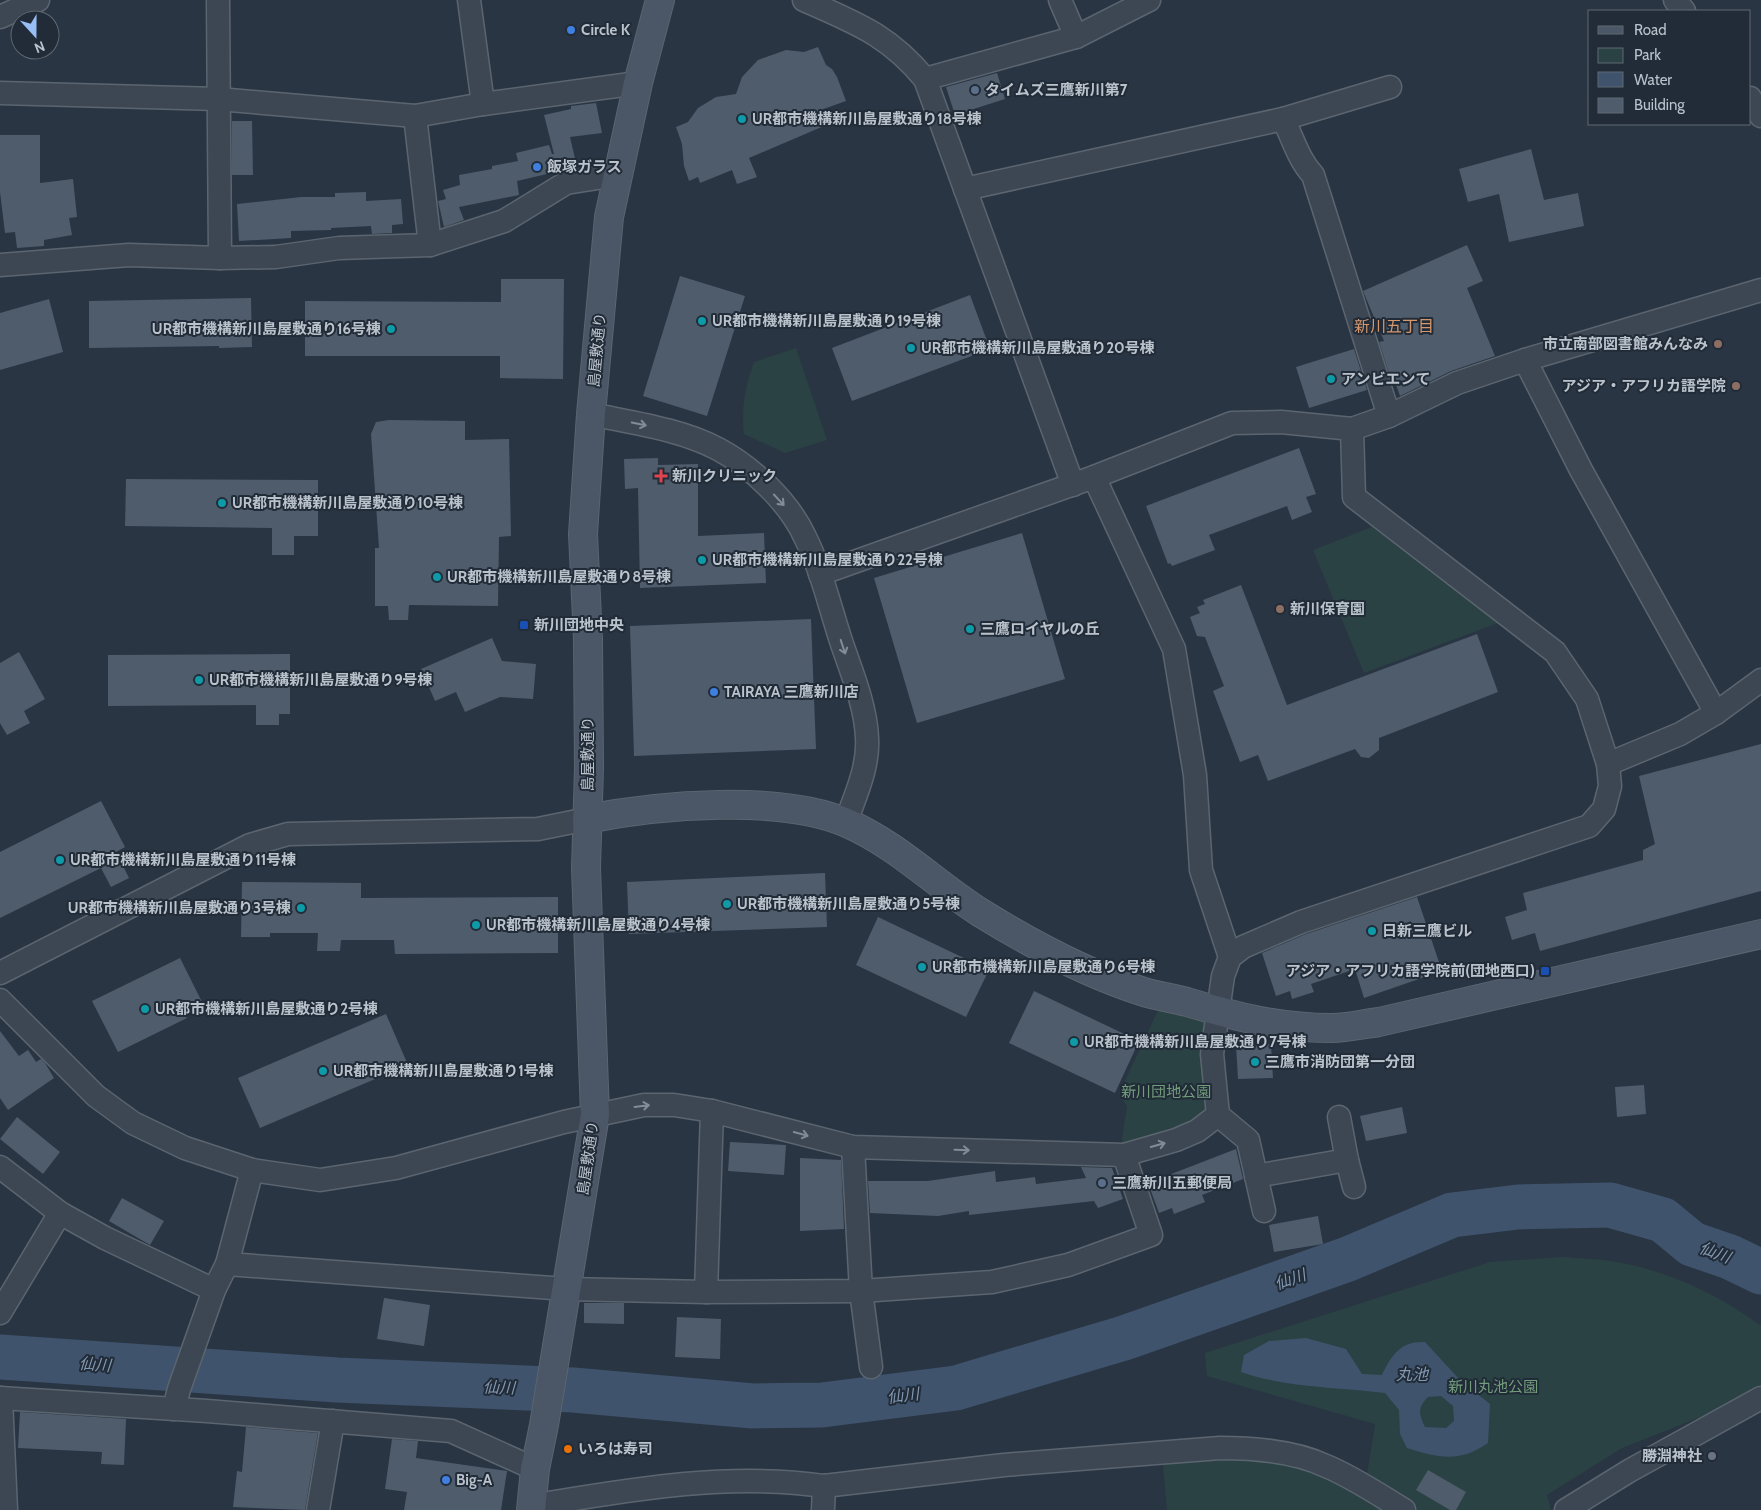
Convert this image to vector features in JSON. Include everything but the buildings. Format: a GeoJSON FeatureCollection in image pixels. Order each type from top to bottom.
{"type":"FeatureCollection","features":[{"type":"Feature","properties":{"kind":"street"},"geometry":{"type":"LineString","coordinates":[[0,17],[38,0]]}},
{"type":"Feature","properties":{"kind":"street"},"geometry":{"type":"LineString","coordinates":[[218,0],[220,258]]}},
{"type":"Feature","properties":{"kind":"street"},"geometry":{"type":"LineString","coordinates":[[469,0],[483,104]]}},
{"type":"Feature","properties":{"kind":"street","name":"島屋敷通り"},"geometry":{"type":"LineString","coordinates":[[531,1508],[535,1469],[544,1425],[594,1115],[586,868],[588,638],[583,534],[591,414],[609,217],[638,83],[660,0]]}},
{"type":"Feature","properties":{"kind":"street"},"geometry":{"type":"LineString","coordinates":[[804,0],[880,35],[907,57],[925,79],[965,189],[1084,481],[1174,649],[1195,774],[1201,870],[1230,957]]}},
{"type":"Feature","properties":{"kind":"street"},"geometry":{"type":"LineString","coordinates":[[1060,0],[1076,37]]}},
{"type":"Feature","properties":{"kind":"street"},"geometry":{"type":"LineString","coordinates":[[925,79],[1076,37],[1150,0]]}},
{"type":"Feature","properties":{"kind":"street"},"geometry":{"type":"LineString","coordinates":[[1675,0],[1683,10]]}},
{"type":"Feature","properties":{"kind":"street"},"geometry":{"type":"LineString","coordinates":[[0,93],[218,99],[415,116],[483,104],[638,83]]}},
{"type":"Feature","properties":{"kind":"street"},"geometry":{"type":"LineString","coordinates":[[965,189],[1283,119],[1390,87]]}},
{"type":"Feature","properties":{"kind":"street"},"geometry":{"type":"LineString","coordinates":[[1751,100],[1761,116]]}},
{"type":"Feature","properties":{"kind":"street"},"geometry":{"type":"LineString","coordinates":[[415,116],[430,245]]}},
{"type":"Feature","properties":{"kind":"street"},"geometry":{"type":"LineString","coordinates":[[1283,119],[1301,162],[1313,175],[1389,416]]}},
{"type":"Feature","properties":{"kind":"street"},"geometry":{"type":"LineString","coordinates":[[0,265],[129,255],[220,258],[276,257],[339,248],[430,245],[504,221],[566,182],[617,175]]}},
{"type":"Feature","properties":{"kind":"street"},"geometry":{"type":"LineString","coordinates":[[820,574],[1084,481],[1232,423],[1280,422],[1352,429],[1389,416],[1457,383],[1525,360],[1761,290]]}},
{"type":"Feature","properties":{"kind":"street"},"geometry":{"type":"LineString","coordinates":[[1525,360],[1581,470],[1716,713]]}},
{"type":"Feature","properties":{"kind":"street"},"geometry":{"type":"LineString","coordinates":[[591,414],[682,435],[718,449],[763,482],[785,506],[805,535],[820,574],[855,684],[867,739],[865,766],[846,822]]}},
{"type":"Feature","properties":{"kind":"street"},"geometry":{"type":"LineString","coordinates":[[1264,1212],[1248,1140],[1218,1115],[1212,1054],[1223,976],[1230,957],[1243,947],[1301,922],[1589,826],[1604,809],[1610,786],[1608,764],[1587,698],[1556,652],[1354,497],[1352,429]]}},
{"type":"Feature","properties":{"kind":"street"},"geometry":{"type":"LineString","coordinates":[[1608,764],[1680,734],[1716,713],[1761,680]]}},
{"type":"Feature","properties":{"kind":"street"},"geometry":{"type":"LineString","coordinates":[[0,973],[250,844],[288,834],[538,829],[628,811],[702,806],[784,806],[846,822],[883,842],[919,866],[979,911],[1042,947],[1141,991],[1253,1021],[1310,1028],[1335,1028],[1378,1022],[1507,995],[1761,934]]}},
{"type":"Feature","properties":{"kind":"street"},"geometry":{"type":"LineString","coordinates":[[0,1000],[96,1096],[133,1123],[185,1148],[252,1170],[320,1180],[356,1176],[396,1168],[594,1115],[644,1105],[674,1105],[712,1111],[853,1147],[1124,1155],[1176,1140],[1197,1130],[1218,1115]]}},
{"type":"Feature","properties":{"kind":"street"},"geometry":{"type":"LineString","coordinates":[[706,1292],[712,1111]]}},
{"type":"Feature","properties":{"kind":"street"},"geometry":{"type":"LineString","coordinates":[[1339,1117],[1354,1187]]}},
{"type":"Feature","properties":{"kind":"street"},"geometry":{"type":"LineString","coordinates":[[853,1147],[862,1291],[872,1366]]}},
{"type":"Feature","properties":{"kind":"street"},"geometry":{"type":"LineString","coordinates":[[227,1264],[566,1289],[706,1292],[862,1291],[992,1282],[1068,1265],[1151,1235],[1124,1155]]}},
{"type":"Feature","properties":{"kind":"street"},"geometry":{"type":"LineString","coordinates":[[1256,1176],[1347,1160]]}},
{"type":"Feature","properties":{"kind":"street"},"geometry":{"type":"LineString","coordinates":[[0,1167],[60,1213],[113,1242],[214,1290]]}},
{"type":"Feature","properties":{"kind":"street"},"geometry":{"type":"LineString","coordinates":[[176,1399],[214,1290],[227,1264],[252,1170]]}},
{"type":"Feature","properties":{"kind":"street"},"geometry":{"type":"LineString","coordinates":[[0,1313],[60,1213]]}},
{"type":"Feature","properties":{"kind":"street"},"geometry":{"type":"LineString","coordinates":[[6,1510],[1,1398],[176,1399],[333,1421],[451,1431],[535,1469]]}},
{"type":"Feature","properties":{"kind":"street"},"geometry":{"type":"LineString","coordinates":[[1566,1510],[1630,1471],[1761,1398]]}},
{"type":"Feature","properties":{"kind":"street"},"geometry":{"type":"LineString","coordinates":[[318,1510],[333,1421]]}},
{"type":"Feature","properties":{"kind":"street"},"geometry":{"type":"LineString","coordinates":[[531,1508],[676,1484],[799,1483],[824,1486],[1004,1465],[1220,1448],[1250,1448],[1302,1457],[1327,1466],[1404,1510]]}},
{"type":"Feature","properties":{"kind":"street"},"geometry":{"type":"LineString","coordinates":[[823,1510],[824,1486]]}},
{"type":"Feature","properties":{"kind":"green space"},"geometry":{"type":"Polygon","coordinates":[[[796,348],[827,440],[785,453],[744,434],[743,406],[754,362],[796,348]]]}},
{"type":"Feature","properties":{"kind":"green space"},"geometry":{"type":"Polygon","coordinates":[[[1372,527],[1498,623],[1364,673],[1313,550],[1372,527]]]}},
{"type":"Feature","properties":{"kind":"green space","name":"新川団地公園"},"geometry":{"type":"Polygon","coordinates":[[[1161,1004],[1209,1019],[1211,1116],[1194,1127],[1121,1146],[1127,1106],[1119,1094],[1161,1004]]]}},
{"type":"Feature","properties":{"kind":"green space","name":"新川丸池公園"},"geometry":{"type":"Polygon","coordinates":[[[1565,1257],[1601,1260],[1641,1267],[1677,1279],[1729,1304],[1761,1326],[1761,1393],[1622,1448],[1547,1495],[1551,1510],[1167,1510],[1162,1453],[1250,1448],[1365,1487],[1375,1424],[1207,1376],[1205,1353],[1490,1262],[1565,1257]]]}},
{"type":"Feature","properties":{"kind":"water","name":"丸池"},"geometry":{"type":"Polygon","coordinates":[[[1306,1338],[1346,1349],[1362,1374],[1382,1375],[1394,1355],[1403,1346],[1425,1342],[1460,1380],[1490,1404],[1488,1443],[1468,1454],[1449,1457],[1407,1448],[1400,1434],[1399,1410],[1385,1393],[1294,1384],[1241,1372],[1244,1355],[1269,1341],[1306,1338]],[[1441,1396],[1428,1397],[1420,1410],[1425,1427],[1446,1428],[1454,1421],[1453,1406],[1441,1396]]]}},
{"type":"Feature","properties":{"kind":"waterway","name":"仙川"},"geometry":{"type":"LineString","coordinates":[[0,1357],[337,1380],[573,1390],[753,1406],[822,1405],[956,1388],[1124,1338],[1348,1259],[1452,1215],[1518,1207],[1610,1205],[1663,1220],[1692,1244],[1730,1257],[1761,1272]]}},
{"type":"Feature","properties":{"kind":"place","name":"Circle K"},"geometry":{"type":"Point","coordinates":[571,30]}},
{"type":"Feature","properties":{"kind":"place","name":"タイムズ三鷹新川第7"},"geometry":{"type":"Point","coordinates":[975,90]}},
{"type":"Feature","properties":{"kind":"place","name":"UR都市機構新川島屋敷通り18号棟"},"geometry":{"type":"Point","coordinates":[742,119]}},
{"type":"Feature","properties":{"kind":"place","name":"飯塚ガラス"},"geometry":{"type":"Point","coordinates":[537,167]}},
{"type":"Feature","properties":{"kind":"place","name":"UR都市機構新川島屋敷通り19号棟"},"geometry":{"type":"Point","coordinates":[702,321]}},
{"type":"Feature","properties":{"kind":"place","name":"UR都市機構新川島屋敷通り16号棟"},"geometry":{"type":"Point","coordinates":[391,329]}},
{"type":"Feature","properties":{"kind":"place","name":"市立南部図書館みんなみ"},"geometry":{"type":"Point","coordinates":[1718,344]}},
{"type":"Feature","properties":{"kind":"place","name":"UR都市機構新川島屋敷通り20号棟"},"geometry":{"type":"Point","coordinates":[911,348]}},
{"type":"Feature","properties":{"kind":"place","name":"アンビエンて"},"geometry":{"type":"Point","coordinates":[1331,379]}},
{"type":"Feature","properties":{"kind":"place","name":"アジア・アフリカ語学院"},"geometry":{"type":"Point","coordinates":[1736,386]}},
{"type":"Feature","properties":{"kind":"place","name":"新川クリニック"},"geometry":{"type":"Point","coordinates":[661,476]}},
{"type":"Feature","properties":{"kind":"place","name":"UR都市機構新川島屋敷通り10号棟"},"geometry":{"type":"Point","coordinates":[222,503]}},
{"type":"Feature","properties":{"kind":"place","name":"UR都市機構新川島屋敷通り22号棟"},"geometry":{"type":"Point","coordinates":[702,560]}},
{"type":"Feature","properties":{"kind":"place","name":"UR都市機構新川島屋敷通り8号棟"},"geometry":{"type":"Point","coordinates":[437,577]}},
{"type":"Feature","properties":{"kind":"place","name":"新川保育園"},"geometry":{"type":"Point","coordinates":[1280,609]}},
{"type":"Feature","properties":{"kind":"place","name":"新川団地中央"},"geometry":{"type":"Point","coordinates":[524,625]}},
{"type":"Feature","properties":{"kind":"place","name":"三鷹ロイヤルの丘"},"geometry":{"type":"Point","coordinates":[970,629]}},
{"type":"Feature","properties":{"kind":"place","name":"UR都市機構新川島屋敷通り9号棟"},"geometry":{"type":"Point","coordinates":[199,680]}},
{"type":"Feature","properties":{"kind":"place","name":"TAIRAYA 三鷹新川店"},"geometry":{"type":"Point","coordinates":[714,692]}},
{"type":"Feature","properties":{"kind":"place","name":"UR都市機構新川島屋敷通り11号棟"},"geometry":{"type":"Point","coordinates":[60,860]}},
{"type":"Feature","properties":{"kind":"place","name":"UR都市機構新川島屋敷通り5号棟"},"geometry":{"type":"Point","coordinates":[727,904]}},
{"type":"Feature","properties":{"kind":"place","name":"UR都市機構新川島屋敷通り3号棟"},"geometry":{"type":"Point","coordinates":[301,908]}},
{"type":"Feature","properties":{"kind":"place","name":"UR都市機構新川島屋敷通り4号棟"},"geometry":{"type":"Point","coordinates":[476,925]}},
{"type":"Feature","properties":{"kind":"place","name":"日新三鷹ビル"},"geometry":{"type":"Point","coordinates":[1372,931]}},
{"type":"Feature","properties":{"kind":"place","name":"UR都市機構新川島屋敷通り6号棟"},"geometry":{"type":"Point","coordinates":[922,967]}},
{"type":"Feature","properties":{"kind":"place","name":"アジア・アフリカ語学院前(団地西口)"},"geometry":{"type":"Point","coordinates":[1545,971]}},
{"type":"Feature","properties":{"kind":"place","name":"UR都市機構新川島屋敷通り2号棟"},"geometry":{"type":"Point","coordinates":[145,1009]}},
{"type":"Feature","properties":{"kind":"place","name":"UR都市機構新川島屋敷通り7号棟"},"geometry":{"type":"Point","coordinates":[1074,1042]}},
{"type":"Feature","properties":{"kind":"place","name":"三鷹市消防団第一分団"},"geometry":{"type":"Point","coordinates":[1255,1062]}},
{"type":"Feature","properties":{"kind":"place","name":"UR都市機構新川島屋敷通り1号棟"},"geometry":{"type":"Point","coordinates":[323,1071]}},
{"type":"Feature","properties":{"kind":"place","name":"三鷹新川五郵便局"},"geometry":{"type":"Point","coordinates":[1102,1183]}},
{"type":"Feature","properties":{"kind":"place","name":"いろは寿司"},"geometry":{"type":"Point","coordinates":[568,1449]}},
{"type":"Feature","properties":{"kind":"place","name":"勝淵神社"},"geometry":{"type":"Point","coordinates":[1712,1456]}},
{"type":"Feature","properties":{"kind":"place","name":"Big-A"},"geometry":{"type":"Point","coordinates":[446,1480]}},
{"type":"Feature","properties":{"kind":"district","name":"新川五丁目"},"geometry":{"type":"Point","coordinates":[1394,326]}}]}
